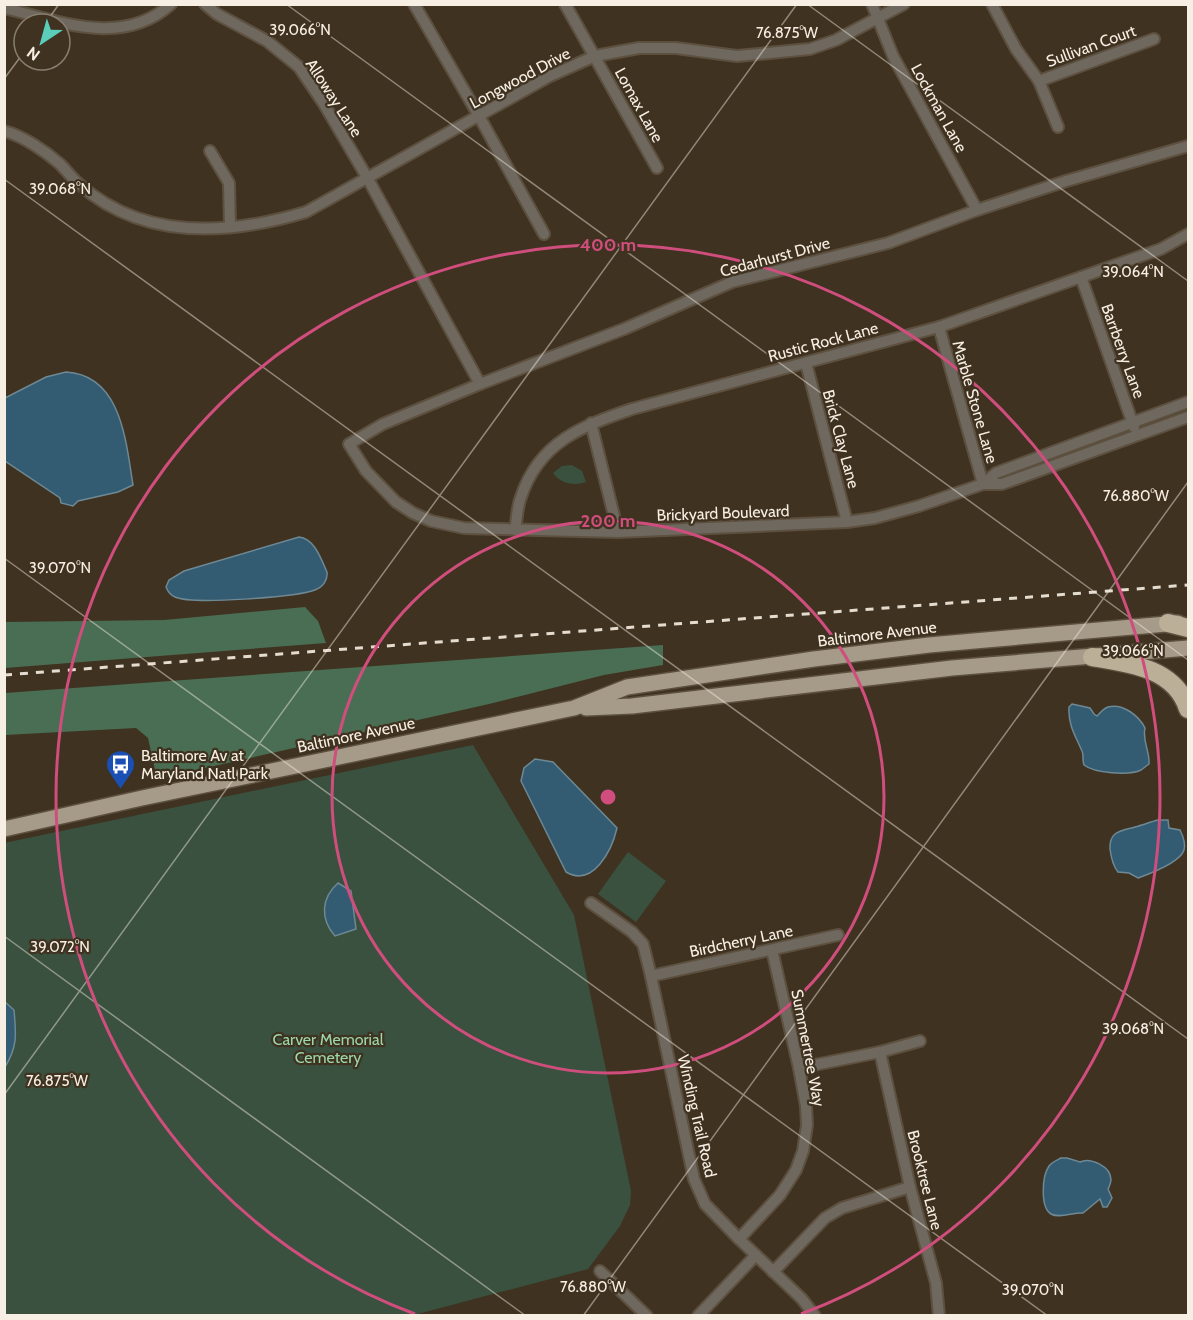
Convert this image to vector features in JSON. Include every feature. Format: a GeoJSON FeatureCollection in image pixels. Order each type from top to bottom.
{"type":"FeatureCollection","features":[{"type":"Feature","properties":{"kind":"highway"},"geometry":{"type":"LineString","coordinates":[[1168,623],[1188,628]]}},
{"type":"Feature","properties":{"kind":"highway"},"geometry":{"type":"LineString","coordinates":[[1092,657],[1130,663],[1154,671],[1179,690],[1188,710]]}},
{"type":"Feature","properties":{"kind":"main road","name":"Baltimore Avenue"},"geometry":{"type":"LineString","coordinates":[[574,708],[627,687],[814,659],[929,645],[1188,622]]}},
{"type":"Feature","properties":{"kind":"main road","name":"Baltimore Avenue"},"geometry":{"type":"LineString","coordinates":[[4,829],[574,708],[632,706],[952,668],[1188,648]]}},
{"type":"Feature","properties":{"kind":"street"},"geometry":{"type":"LineString","coordinates":[[4,8],[91,29],[116,29],[149,18],[171,4]]}},
{"type":"Feature","properties":{"kind":"street","name":"Alloway Lane"},"geometry":{"type":"LineString","coordinates":[[205,4],[217,14],[267,41],[299,67],[324,104],[368,179],[480,384]]}},
{"type":"Feature","properties":{"kind":"street"},"geometry":{"type":"LineString","coordinates":[[414,4],[544,234]]}},
{"type":"Feature","properties":{"kind":"street","name":"Lomax Lane"},"geometry":{"type":"LineString","coordinates":[[565,4],[657,168]]}},
{"type":"Feature","properties":{"kind":"street","name":"Lockman Lane"},"geometry":{"type":"LineString","coordinates":[[872,4],[893,56],[977,210]]}},
{"type":"Feature","properties":{"kind":"street","name":"Longwood Drive"},"geometry":{"type":"LineString","coordinates":[[368,179],[550,76],[595,56],[639,48],[676,48],[737,56],[810,49],[836,40],[904,4]]}},
{"type":"Feature","properties":{"kind":"street"},"geometry":{"type":"LineString","coordinates":[[992,4],[1016,49],[1039,81],[1058,127]]}},
{"type":"Feature","properties":{"kind":"street","name":"Sullivan Court"},"geometry":{"type":"LineString","coordinates":[[1039,81],[1155,39]]}},
{"type":"Feature","properties":{"kind":"street"},"geometry":{"type":"LineString","coordinates":[[4,131],[42,150],[101,202],[132,216],[165,225],[197,230],[271,223],[306,212],[368,179]]}},
{"type":"Feature","properties":{"kind":"street","name":"Cedarhurst Drive"},"geometry":{"type":"LineString","coordinates":[[349,444],[383,424],[624,329],[732,282],[888,243],[977,210],[1086,175],[1188,146]]}},
{"type":"Feature","properties":{"kind":"street"},"geometry":{"type":"LineString","coordinates":[[210,151],[229,183],[230,226]]}},
{"type":"Feature","properties":{"kind":"street","name":"Rustic Rock Lane"},"geometry":{"type":"LineString","coordinates":[[515,530],[520,499],[539,462],[570,434],[591,423],[632,409],[939,327],[1161,249],[1188,234]]}},
{"type":"Feature","properties":{"kind":"street","name":"Barrberry Lane"},"geometry":{"type":"LineString","coordinates":[[1081,277],[1137,436]]}},
{"type":"Feature","properties":{"kind":"street","name":"Marble Stone Lane"},"geometry":{"type":"LineString","coordinates":[[939,327],[983,484]]}},
{"type":"Feature","properties":{"kind":"street","name":"Brick Clay Lane"},"geometry":{"type":"LineString","coordinates":[[806,363],[847,522]]}},
{"type":"Feature","properties":{"kind":"street","name":"Brickyard Boulevard"},"geometry":{"type":"LineString","coordinates":[[983,484],[996,473],[1188,402]]}},
{"type":"Feature","properties":{"kind":"street","name":"Brickyard Boulevard"},"geometry":{"type":"LineString","coordinates":[[349,444],[366,471],[384,491],[413,513],[445,525],[515,530],[618,532],[847,522],[875,518],[983,484],[1002,484],[1188,417]]}},
{"type":"Feature","properties":{"kind":"street"},"geometry":{"type":"LineString","coordinates":[[591,423],[618,532]]}},
{"type":"Feature","properties":{"kind":"street","name":"Winding Trail Road"},"geometry":{"type":"LineString","coordinates":[[591,903],[632,932],[643,944],[694,1179],[705,1204],[802,1299],[815,1316]]}},
{"type":"Feature","properties":{"kind":"street","name":"Birdcherry Lane"},"geometry":{"type":"LineString","coordinates":[[651,976],[838,935]]}},
{"type":"Feature","properties":{"kind":"street","name":"Summertree Way"},"geometry":{"type":"LineString","coordinates":[[739,1239],[780,1195],[796,1170],[803,1151],[807,1116],[799,1068],[772,950]]}},
{"type":"Feature","properties":{"kind":"street"},"geometry":{"type":"LineString","coordinates":[[799,1068],[880,1052],[920,1041]]}},
{"type":"Feature","properties":{"kind":"street","name":"Brooktree Lane"},"geometry":{"type":"LineString","coordinates":[[880,1052],[910,1187],[936,1283],[939,1316]]}},
{"type":"Feature","properties":{"kind":"street"},"geometry":{"type":"LineString","coordinates":[[773,1272],[825,1218],[842,1208],[910,1187]]}},
{"type":"Feature","properties":{"kind":"street"},"geometry":{"type":"LineString","coordinates":[[698,1316],[756,1256]]}},
{"type":"Feature","properties":{"kind":"street"},"geometry":{"type":"LineString","coordinates":[[600,1271],[647,1316]]}},
{"type":"Feature","properties":{"kind":"green space"},"geometry":{"type":"Polygon","coordinates":[[[572,465],[582,471],[586,482],[568,483],[560,480],[553,473],[562,466],[572,465]]]}},
{"type":"Feature","properties":{"kind":"green space"},"geometry":{"type":"Polygon","coordinates":[[[305,607],[318,621],[326,643],[5,668],[5,622],[164,620],[305,607]]]}},
{"type":"Feature","properties":{"kind":"green space"},"geometry":{"type":"Polygon","coordinates":[[[663,645],[663,665],[604,675],[489,704],[157,779],[148,738],[136,728],[5,735],[5,693],[663,645]]]}},
{"type":"Feature","properties":{"kind":"green space","name":"Carver Memorial Cemetery"},"geometry":{"type":"Polygon","coordinates":[[[473,745],[574,915],[631,1191],[630,1205],[620,1226],[588,1269],[414,1315],[5,1315],[4,843],[473,745]]]}},
{"type":"Feature","properties":{"kind":"green space"},"geometry":{"type":"Polygon","coordinates":[[[628,852],[666,881],[636,922],[598,894],[628,852]]]}},
{"type":"Feature","properties":{"kind":"water"},"geometry":{"type":"Polygon","coordinates":[[[66,372],[85,376],[99,385],[110,398],[123,432],[133,485],[118,492],[78,501],[73,506],[61,503],[60,498],[5,461],[5,398],[46,377],[66,372]]]}},
{"type":"Feature","properties":{"kind":"water"},"geometry":{"type":"Polygon","coordinates":[[[299,537],[309,541],[313,546],[327,572],[324,583],[315,590],[267,597],[202,600],[175,597],[166,587],[169,580],[184,571],[299,537]]]}},
{"type":"Feature","properties":{"kind":"water"},"geometry":{"type":"Polygon","coordinates":[[[1072,704],[1090,708],[1097,716],[1105,708],[1114,706],[1135,715],[1145,728],[1144,737],[1149,764],[1136,772],[1120,773],[1103,772],[1084,765],[1083,753],[1070,719],[1069,707],[1072,704]]]}},
{"type":"Feature","properties":{"kind":"water"},"geometry":{"type":"Polygon","coordinates":[[[535,759],[553,762],[617,828],[606,856],[593,871],[585,875],[576,876],[566,872],[521,781],[524,768],[535,759]]]}},
{"type":"Feature","properties":{"kind":"water"},"geometry":{"type":"Polygon","coordinates":[[[1158,820],[1168,820],[1169,828],[1180,830],[1185,845],[1181,855],[1164,867],[1138,878],[1129,873],[1118,872],[1112,861],[1110,849],[1114,835],[1158,820]]]}},
{"type":"Feature","properties":{"kind":"water"},"geometry":{"type":"Polygon","coordinates":[[[338,883],[351,891],[356,929],[335,936],[327,923],[324,909],[328,895],[338,883]]]}},
{"type":"Feature","properties":{"kind":"water"},"geometry":{"type":"Polygon","coordinates":[[[5,1002],[14,1010],[15,1033],[12,1053],[5,1067],[5,1002]]]}},
{"type":"Feature","properties":{"kind":"water"},"geometry":{"type":"Polygon","coordinates":[[[1061,1158],[1094,1162],[1108,1171],[1111,1180],[1108,1189],[1112,1198],[1107,1207],[1103,1207],[1100,1199],[1083,1213],[1058,1216],[1047,1210],[1043,1191],[1045,1177],[1050,1165],[1061,1158]]]}},
{"type":"Feature","properties":{"kind":"railway"},"geometry":{"type":"LineString","coordinates":[[4,675],[1188,585]]}},
{"type":"Feature","properties":{"kind":"place","name":"Baltimore Av at Maryland Natl Park"},"geometry":{"type":"Point","coordinates":[120,790]}}]}
